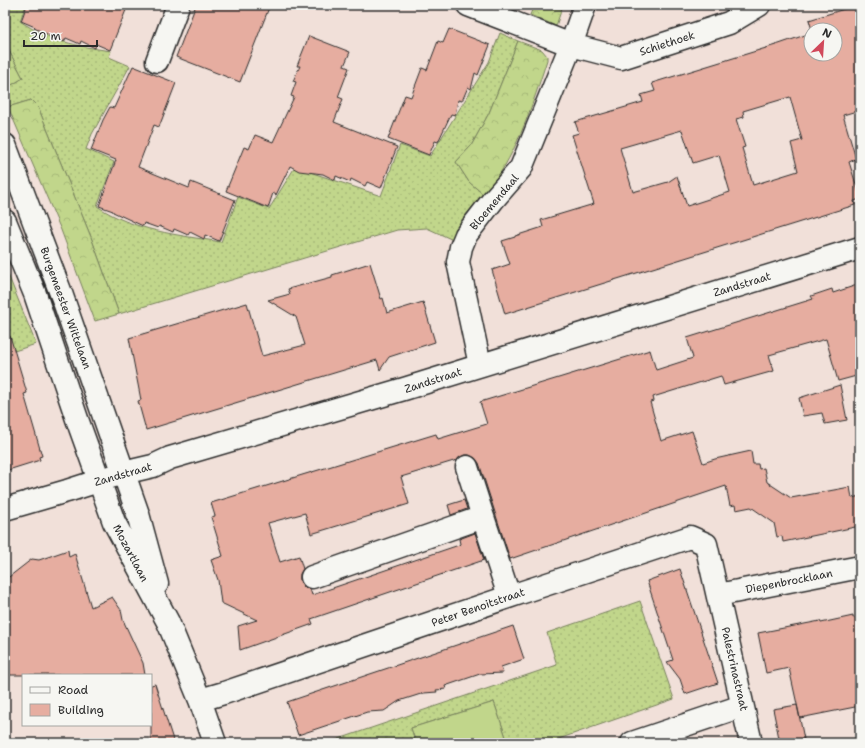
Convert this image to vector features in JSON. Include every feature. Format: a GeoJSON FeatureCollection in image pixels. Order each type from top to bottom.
{"type":"FeatureCollection","features":[{"type":"Feature","properties":{"kind":"street"},"geometry":{"type":"LineString","coordinates":[[157,60],[178,5]]}},
{"type":"Feature","properties":{"kind":"street"},"geometry":{"type":"LineString","coordinates":[[468,5],[571,44]]}},
{"type":"Feature","properties":{"kind":"street","name":"Bloemendaal"},"geometry":{"type":"LineString","coordinates":[[480,365],[458,262],[460,247],[466,235],[493,200],[521,168],[571,44],[585,5]]}},
{"type":"Feature","properties":{"kind":"street","name":"Schiethoek"},"geometry":{"type":"LineString","coordinates":[[571,44],[622,58],[729,23],[759,5]]}},
{"type":"Feature","properties":{"kind":"street","name":"Burgemeester Wittelaan"},"geometry":{"type":"LineString","coordinates":[[5,145],[62,296],[123,473]]}},
{"type":"Feature","properties":{"kind":"street"},"geometry":{"type":"LineString","coordinates":[[5,221],[35,294],[77,419],[100,480]]}},
{"type":"Feature","properties":{"kind":"street","name":"Zandstraat"},"geometry":{"type":"LineString","coordinates":[[5,509],[123,473],[153,466],[170,458],[404,389],[860,248]]}},
{"type":"Feature","properties":{"kind":"street"},"geometry":{"type":"LineString","coordinates":[[467,467],[509,596]]}},
{"type":"Feature","properties":{"kind":"street","name":"Mozartlaan"},"geometry":{"type":"LineString","coordinates":[[123,473],[138,514],[168,622]]}},
{"type":"Feature","properties":{"kind":"street","name":"Mozartlaan"},"geometry":{"type":"LineString","coordinates":[[100,480],[114,522],[168,622],[200,700],[215,743]]}},
{"type":"Feature","properties":{"kind":"street"},"geometry":{"type":"LineString","coordinates":[[312,577],[483,517]]}},
{"type":"Feature","properties":{"kind":"street","name":"Peter Benoitstraat"},"geometry":{"type":"LineString","coordinates":[[200,700],[690,537],[706,544],[718,595]]}},
{"type":"Feature","properties":{"kind":"street","name":"Diepenbrocklaan"},"geometry":{"type":"LineString","coordinates":[[718,595],[860,567]]}},
{"type":"Feature","properties":{"kind":"street","name":"Palestrinastraat"},"geometry":{"type":"LineString","coordinates":[[718,595],[742,706],[752,743]]}},
{"type":"Feature","properties":{"kind":"street"},"geometry":{"type":"LineString","coordinates":[[632,743],[742,706]]}},
{"type":"Feature","properties":{"kind":"green space"},"geometry":{"type":"Polygon","coordinates":[[[5,5],[26,5],[20,21],[31,28],[64,42],[111,51],[109,57],[130,66],[92,134],[86,149],[114,162],[97,206],[141,227],[221,242],[238,197],[269,209],[295,167],[381,196],[400,145],[430,156],[489,62],[500,33],[518,41],[489,113],[471,146],[456,162],[469,182],[483,194],[460,222],[453,240],[427,228],[397,230],[119,314],[91,237],[38,107],[31,100],[8,107],[5,100],[5,89],[23,78],[5,43],[5,5]]]}},
{"type":"Feature","properties":{"kind":"green space"},"geometry":{"type":"Polygon","coordinates":[[[534,5],[563,5],[556,26],[530,15],[534,5]]]}},
{"type":"Feature","properties":{"kind":"green space"},"geometry":{"type":"Polygon","coordinates":[[[518,41],[542,50],[547,56],[547,60],[522,131],[504,166],[494,182],[483,194],[469,182],[456,162],[471,146],[489,113],[518,41]]]}},
{"type":"Feature","properties":{"kind":"green space"},"geometry":{"type":"Polygon","coordinates":[[[5,43],[23,78],[5,89],[5,43]]]}},
{"type":"Feature","properties":{"kind":"green space"},"geometry":{"type":"Polygon","coordinates":[[[31,100],[38,107],[91,237],[119,314],[95,321],[61,230],[8,107],[31,100]]]}},
{"type":"Feature","properties":{"kind":"green space"},"geometry":{"type":"Polygon","coordinates":[[[5,267],[36,344],[5,354],[5,267]]]}},
{"type":"Feature","properties":{"kind":"green space"},"geometry":{"type":"Polygon","coordinates":[[[640,601],[674,699],[547,743],[508,743],[494,702],[411,728],[416,743],[327,743],[557,665],[547,633],[640,601]]]}},
{"type":"Feature","properties":{"kind":"green space"},"geometry":{"type":"Polygon","coordinates":[[[494,702],[508,743],[416,743],[411,728],[494,702]]]}},
{"type":"Feature","properties":{"kind":"building"},"geometry":{"type":"Polygon","coordinates":[[[27,5],[128,5],[110,50],[96,44],[95,48],[81,41],[80,44],[66,38],[64,42],[21,21],[27,5]]]}},
{"type":"Feature","properties":{"kind":"building"},"geometry":{"type":"Polygon","coordinates":[[[196,5],[270,5],[240,82],[176,57],[196,5]]]}},
{"type":"Feature","properties":{"kind":"building"},"geometry":{"type":"Polygon","coordinates":[[[860,5],[860,110],[843,115],[856,159],[849,162],[860,197],[860,199],[854,201],[855,205],[505,314],[492,270],[510,264],[502,241],[543,227],[541,220],[594,204],[572,135],[579,133],[575,122],[643,102],[641,95],[655,91],[652,83],[803,36],[803,62],[843,62],[843,22],[810,22],[809,20],[860,5]],[[790,97],[743,111],[744,117],[736,119],[745,147],[742,148],[753,185],[798,171],[791,143],[802,140],[790,97]],[[682,130],[620,148],[633,192],[668,182],[677,176],[687,206],[730,192],[719,155],[693,163],[682,130]]]}},
{"type":"Feature","properties":{"kind":"building"},"geometry":{"type":"Polygon","coordinates":[[[449,29],[490,45],[478,75],[475,73],[471,89],[468,87],[462,101],[458,100],[455,115],[451,114],[438,142],[435,141],[429,155],[388,139],[405,95],[411,97],[422,68],[427,70],[438,41],[443,43],[449,29]]]}},
{"type":"Feature","properties":{"kind":"building"},"geometry":{"type":"Polygon","coordinates":[[[309,36],[350,52],[344,66],[349,68],[338,97],[343,99],[334,122],[397,147],[381,188],[367,182],[365,186],[351,179],[350,182],[336,176],[335,180],[323,174],[299,171],[290,166],[276,195],[273,193],[268,208],[226,191],[244,147],[249,149],[255,135],[273,142],[294,97],[291,96],[296,82],[293,81],[300,66],[297,66],[309,36]]]}},
{"type":"Feature","properties":{"kind":"building"},"geometry":{"type":"Polygon","coordinates":[[[133,66],[176,83],[159,127],[154,125],[138,167],[189,188],[191,182],[235,200],[219,241],[205,235],[204,239],[190,232],[188,235],[174,229],[173,232],[159,226],[158,228],[144,223],[143,226],[113,211],[99,206],[116,160],[91,150],[103,120],[110,107],[114,108],[133,66]]]}},
{"type":"Feature","properties":{"kind":"building"},"geometry":{"type":"Polygon","coordinates":[[[370,263],[387,313],[423,302],[435,342],[389,357],[380,370],[377,360],[146,430],[138,401],[141,400],[129,338],[247,303],[262,356],[305,345],[296,317],[268,300],[290,294],[288,289],[332,277],[332,275],[370,263]]]}},
{"type":"Feature","properties":{"kind":"building"},"geometry":{"type":"Polygon","coordinates":[[[860,284],[860,375],[838,381],[826,339],[769,355],[774,371],[724,385],[721,376],[653,397],[654,401],[650,402],[661,441],[692,431],[703,463],[751,451],[753,464],[758,464],[759,469],[764,468],[767,482],[791,498],[850,487],[852,498],[860,496],[860,526],[783,542],[782,536],[777,537],[774,523],[751,507],[736,510],[735,505],[730,506],[726,486],[510,559],[479,463],[475,458],[469,455],[464,455],[457,460],[401,477],[409,504],[311,534],[305,513],[268,523],[280,562],[299,556],[303,569],[300,574],[300,581],[304,587],[310,589],[312,595],[459,545],[459,539],[475,533],[484,560],[311,619],[313,624],[240,650],[238,626],[257,620],[221,603],[218,580],[211,560],[223,556],[211,517],[215,516],[211,503],[436,434],[438,439],[487,424],[480,402],[650,350],[656,370],[693,358],[687,338],[813,299],[811,296],[832,289],[833,293],[860,284]]]}},
{"type":"Feature","properties":{"kind":"building"},"geometry":{"type":"Polygon","coordinates":[[[10,336],[27,393],[24,394],[42,456],[39,457],[40,460],[5,471],[5,337],[10,336]]]}},
{"type":"Feature","properties":{"kind":"building"},"geometry":{"type":"Polygon","coordinates":[[[840,385],[847,420],[825,424],[822,413],[803,416],[799,398],[840,385]]]}},
{"type":"Feature","properties":{"kind":"building"},"geometry":{"type":"Polygon","coordinates":[[[464,500],[467,509],[451,515],[448,505],[464,500]]]}},
{"type":"Feature","properties":{"kind":"building"},"geometry":{"type":"Polygon","coordinates":[[[68,550],[69,557],[75,554],[91,607],[112,597],[121,610],[123,620],[143,663],[145,674],[5,675],[5,580],[32,559],[39,560],[68,550]]]}},
{"type":"Feature","properties":{"kind":"building"},"geometry":{"type":"Polygon","coordinates":[[[680,569],[718,683],[685,694],[680,679],[667,662],[673,660],[647,581],[680,569]]]}},
{"type":"Feature","properties":{"kind":"building"},"geometry":{"type":"Polygon","coordinates":[[[853,616],[853,618],[860,616],[860,706],[800,718],[789,668],[766,673],[758,633],[820,621],[821,623],[853,616]]]}},
{"type":"Feature","properties":{"kind":"building"},"geometry":{"type":"Polygon","coordinates":[[[513,626],[524,659],[501,667],[503,673],[480,674],[445,686],[446,689],[436,690],[437,692],[424,693],[399,701],[384,711],[367,712],[298,735],[287,702],[513,626]]]}},
{"type":"Feature","properties":{"kind":"building"},"geometry":{"type":"Polygon","coordinates":[[[155,684],[174,743],[151,743],[152,685],[155,684]]]}},
{"type":"Feature","properties":{"kind":"building"},"geometry":{"type":"Polygon","coordinates":[[[797,705],[804,739],[780,743],[773,709],[797,705]]]}}]}
